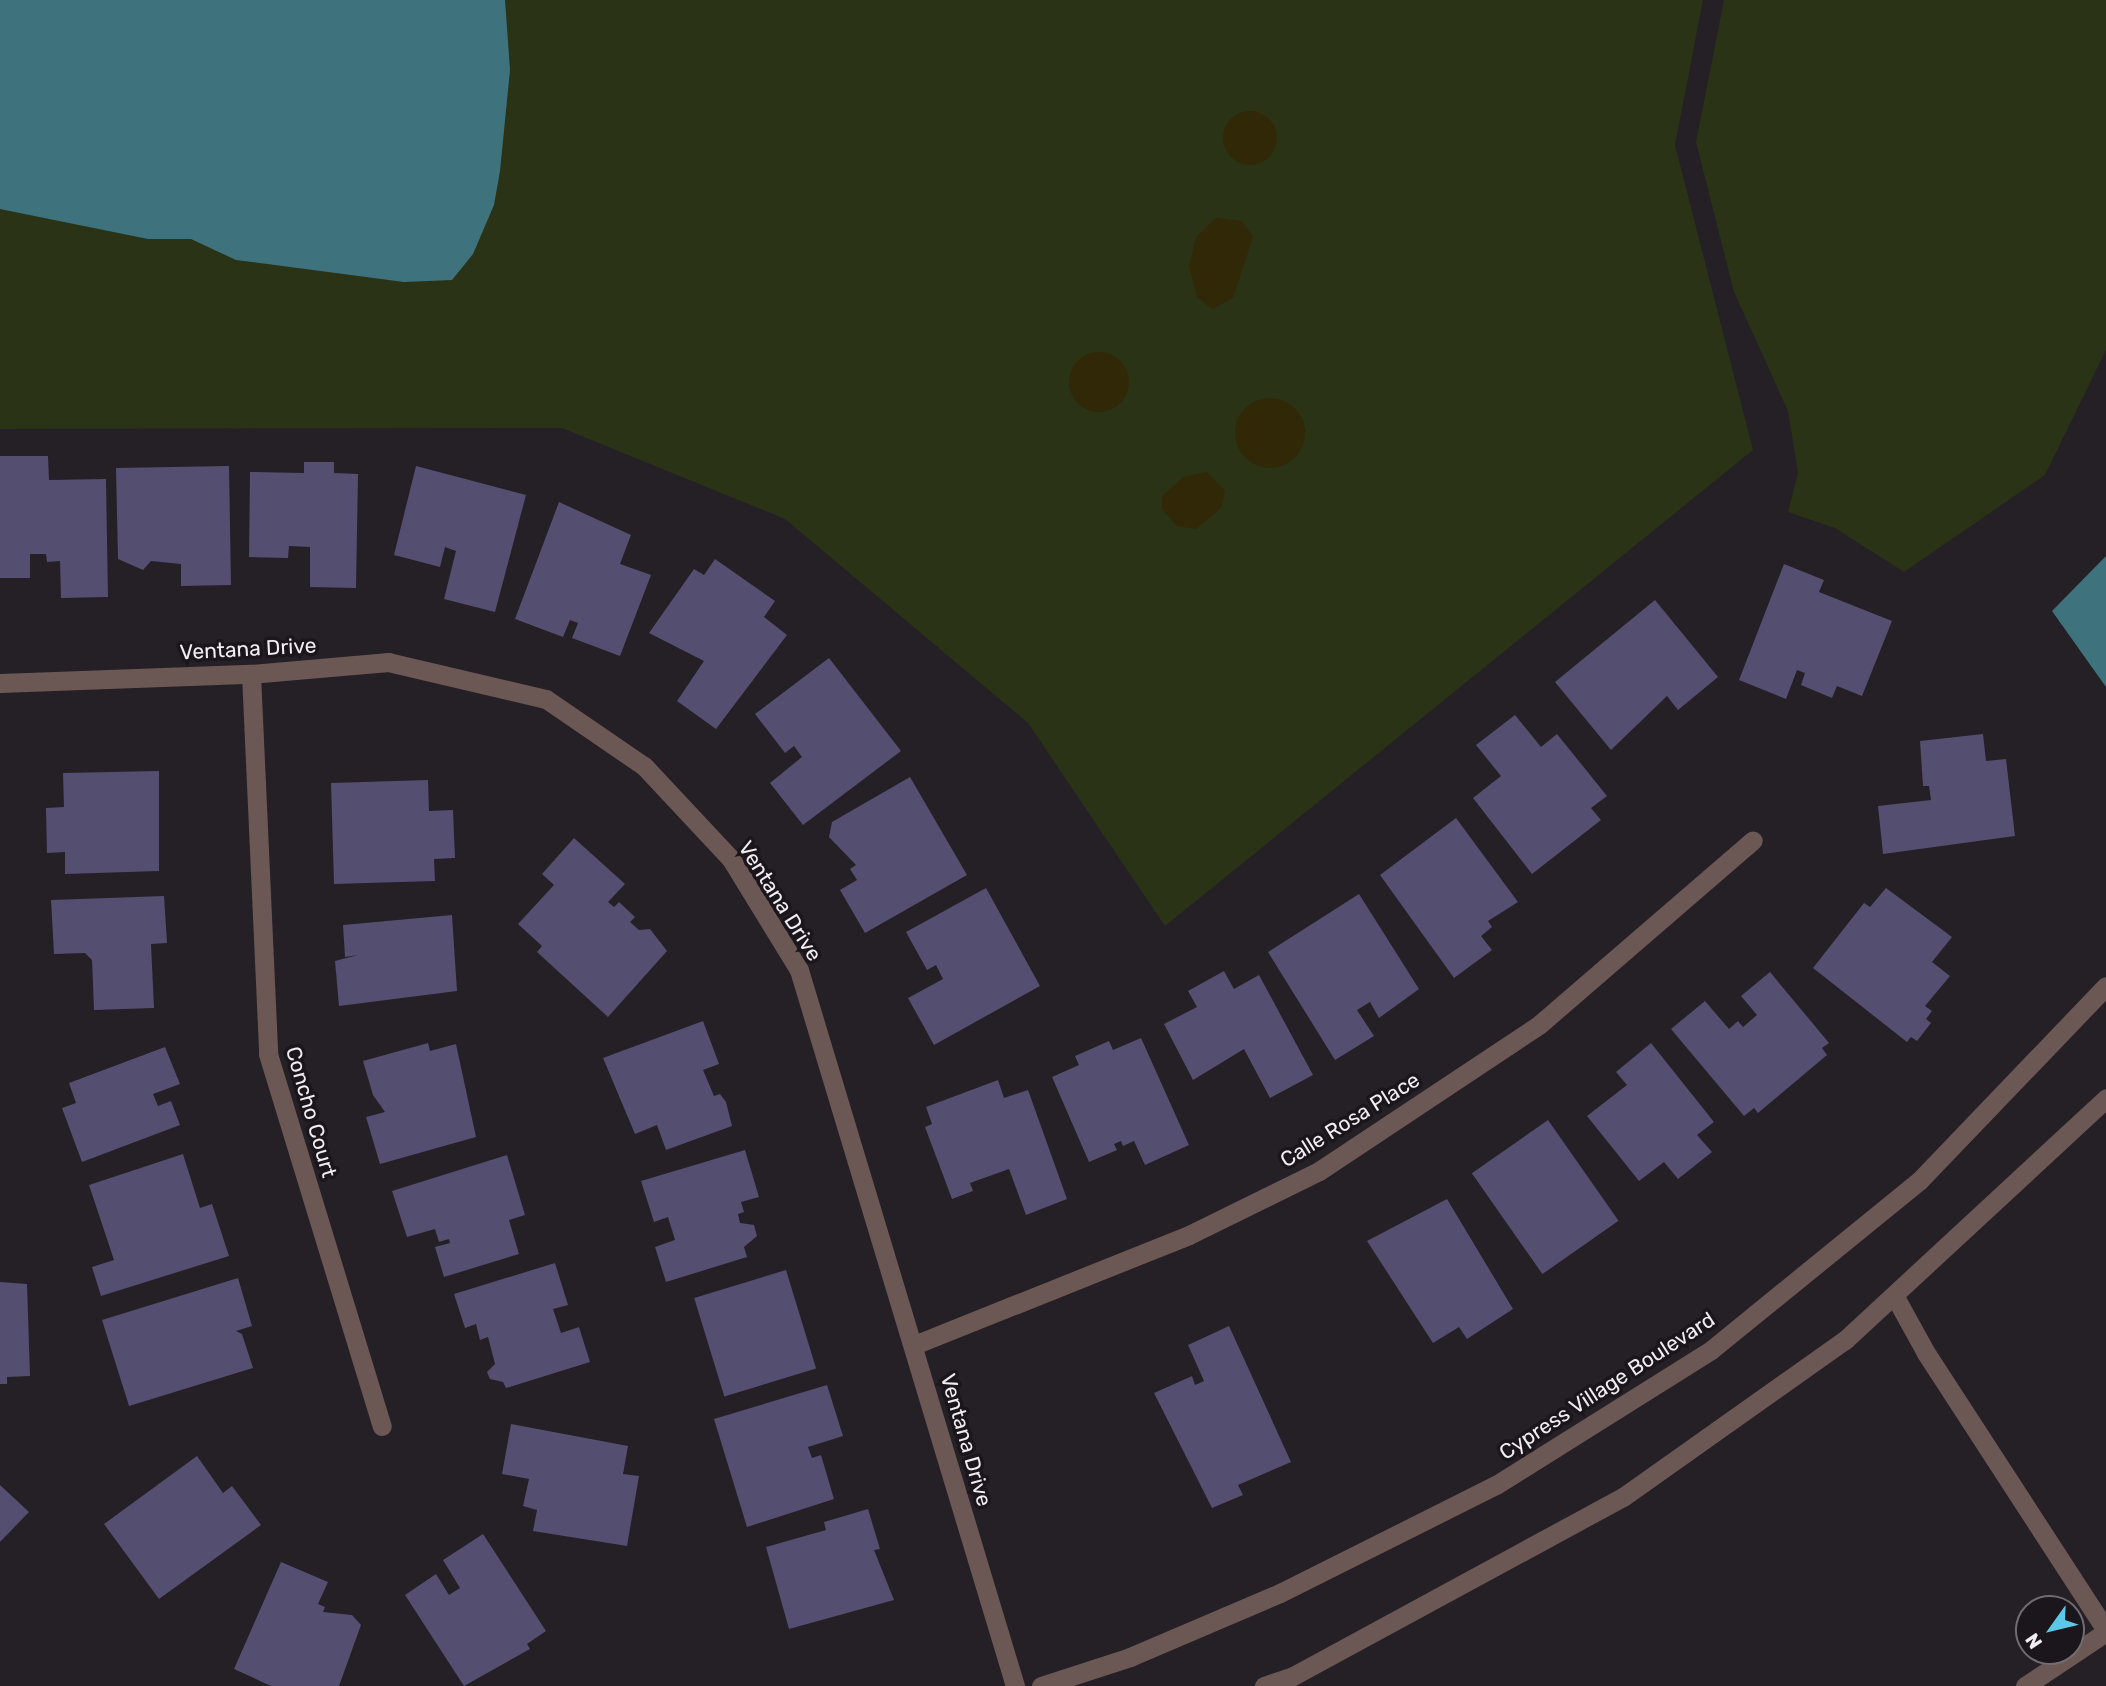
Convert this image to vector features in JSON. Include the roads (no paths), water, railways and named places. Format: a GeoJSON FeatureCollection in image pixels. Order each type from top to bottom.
{"type":"FeatureCollection","features":[{"type":"Feature","properties":{"kind":"street","name":"Ventana Drive"},"geometry":{"type":"LineString","coordinates":[[0,683],[251,674],[388,662],[546,699],[644,766],[731,859],[799,970],[914,1345],[1014,1686]]}},
{"type":"Feature","properties":{"kind":"street","name":"Concho Court"},"geometry":{"type":"LineString","coordinates":[[251,674],[268,1054],[382,1426]]}},
{"type":"Feature","properties":{"kind":"street","name":"Calle Rosa Place"},"geometry":{"type":"LineString","coordinates":[[914,1345],[1189,1235],[1319,1171],[1540,1024],[1753,840]]}},
{"type":"Feature","properties":{"kind":"street","name":"Cypress Village Boulevard"},"geometry":{"type":"LineString","coordinates":[[1041,1686],[1143,1652],[1376,1545],[1496,1485],[1711,1350],[1919,1181],[2106,986]]}},
{"type":"Feature","properties":{"kind":"street"},"geometry":{"type":"LineString","coordinates":[[1264,1686],[1351,1646],[1623,1497],[1845,1340],[2106,1098]]}},
{"type":"Feature","properties":{"kind":"street"},"geometry":{"type":"LineString","coordinates":[[1894,1294],[1926,1353],[2106,1631],[2025,1686]]}},
{"type":"Feature","properties":{"kind":"water"},"geometry":{"type":"Polygon","coordinates":[[[0,0],[505,0],[510,70],[500,171],[494,205],[473,254],[452,280],[404,282],[236,260],[191,239],[148,239],[0,209],[0,0]]]}},
{"type":"Feature","properties":{"kind":"water"},"geometry":{"type":"Polygon","coordinates":[[[2106,556],[2106,687],[2052,611],[2106,556]]]}}]}
